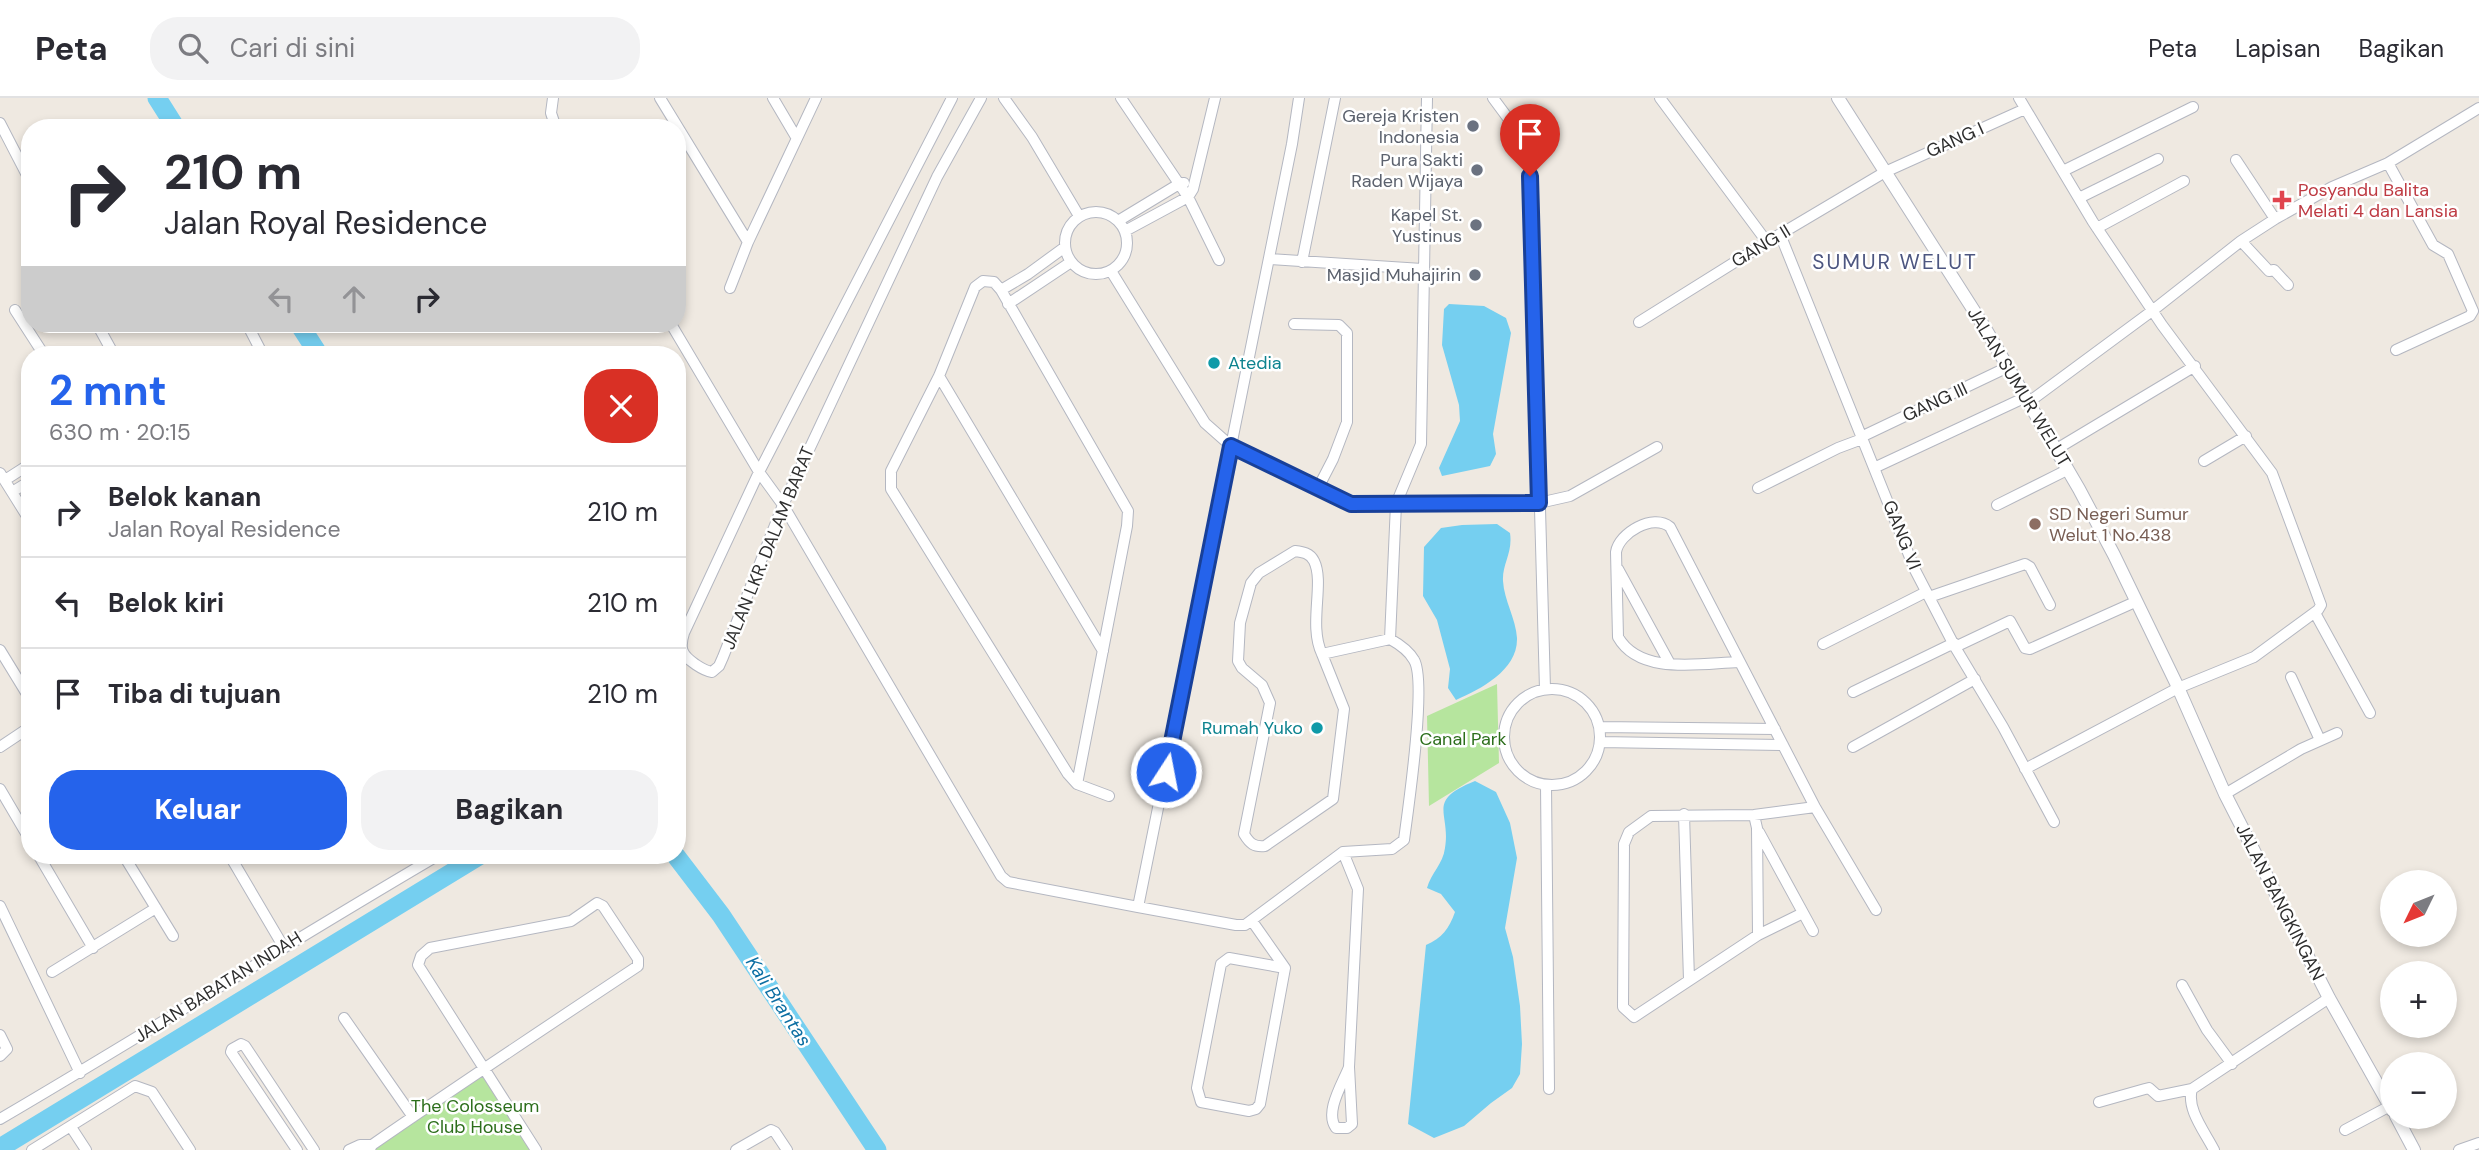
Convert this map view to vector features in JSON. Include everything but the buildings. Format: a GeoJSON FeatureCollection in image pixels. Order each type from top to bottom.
{"type":"FeatureCollection","features":[{"type":"Feature","properties":{"kind":"street"},"geometry":{"type":"LineString","coordinates":[[553,98],[553,119]]}},
{"type":"Feature","properties":{"kind":"street"},"geometry":{"type":"LineString","coordinates":[[660,98],[673,119]]}},
{"type":"Feature","properties":{"kind":"street"},"geometry":{"type":"LineString","coordinates":[[773,98],[796,137]]}},
{"type":"Feature","properties":{"kind":"street"},"geometry":{"type":"LineString","coordinates":[[730,288],[748,242],[816,98]]}},
{"type":"Feature","properties":{"kind":"street","name":"JALAN LKR. DALAM BARAT"},"geometry":{"type":"LineString","coordinates":[[686,631],[759,472],[952,98]]}},
{"type":"Feature","properties":{"kind":"street","name":"JALAN LKR. DALAM BARAT"},"geometry":{"type":"LineString","coordinates":[[686,658],[707,671],[712,672],[719,666],[783,505],[937,177],[981,98]]}},
{"type":"Feature","properties":{"kind":"street"},"geometry":{"type":"LineString","coordinates":[[1004,98],[1032,137],[1079,216]]}},
{"type":"Feature","properties":{"kind":"street"},"geometry":{"type":"LineString","coordinates":[[1121,98],[1188,197],[1219,260]]}},
{"type":"Feature","properties":{"kind":"street"},"geometry":{"type":"LineString","coordinates":[[1125,231],[1188,197],[1197,181],[1215,98]]}},
{"type":"Feature","properties":{"kind":"street"},"geometry":{"type":"LineString","coordinates":[[1139,907],[1299,98]]}},
{"type":"Feature","properties":{"kind":"street"},"geometry":{"type":"LineString","coordinates":[[1302,262],[1335,98]]}},
{"type":"Feature","properties":{"kind":"street"},"geometry":{"type":"LineString","coordinates":[[1390,639],[1396,504],[1421,444],[1427,98]]}},
{"type":"Feature","properties":{"kind":"street"},"geometry":{"type":"LineString","coordinates":[[1493,98],[1530,148],[1545,689]]}},
{"type":"Feature","properties":{"kind":"street"},"geometry":{"type":"LineString","coordinates":[[1660,98],[1767,242]]}},
{"type":"Feature","properties":{"kind":"street","name":"JALAN SUMUR WELUT"},"geometry":{"type":"LineString","coordinates":[[1838,98],[2028,399],[2114,555],[2178,688]]}},
{"type":"Feature","properties":{"kind":"street"},"geometry":{"type":"LineString","coordinates":[[2022,103],[2097,228],[2152,311],[2273,473],[2321,605],[2315,613],[2254,657],[2178,688],[2025,769]]}},
{"type":"Feature","properties":{"kind":"street","name":"GANG I"},"geometry":{"type":"LineString","coordinates":[[1885,172],[2022,103]]}},
{"type":"Feature","properties":{"kind":"street"},"geometry":{"type":"LineString","coordinates":[[2063,171],[2193,107]]}},
{"type":"Feature","properties":{"kind":"street"},"geometry":{"type":"LineString","coordinates":[[1876,467],[2028,399],[2275,219],[2332,187],[2388,163],[2479,108]]}},
{"type":"Feature","properties":{"kind":"street"},"geometry":{"type":"LineString","coordinates":[[0,123],[5,146],[21,168]]}},
{"type":"Feature","properties":{"kind":"street"},"geometry":{"type":"LineString","coordinates":[[686,141],[748,242]]}},
{"type":"Feature","properties":{"kind":"street"},"geometry":{"type":"LineString","coordinates":[[2079,198],[2158,159]]}},
{"type":"Feature","properties":{"kind":"street"},"geometry":{"type":"LineString","coordinates":[[2236,160],[2275,219]]}},
{"type":"Feature","properties":{"kind":"street"},"geometry":{"type":"LineString","coordinates":[[2388,163],[2433,245],[2448,254],[2473,311],[2470,316],[2396,350]]}},
{"type":"Feature","properties":{"kind":"street","name":"GANG II"},"geometry":{"type":"LineString","coordinates":[[1639,322],[1885,172]]}},
{"type":"Feature","properties":{"kind":"street"},"geometry":{"type":"LineString","coordinates":[[1118,221],[1179,184],[1197,181]]}},
{"type":"Feature","properties":{"kind":"street"},"geometry":{"type":"LineString","coordinates":[[2097,228],[2184,181]]}},
{"type":"Feature","properties":{"kind":"street"},"geometry":{"type":"LineString","coordinates":[[1093,212],[1107,213],[1118,221],[1125,231],[1126,254],[1111,271],[1089,273],[1071,262],[1065,247],[1066,235],[1079,216],[1093,212]]}},
{"type":"Feature","properties":{"kind":"street","name":"GANG VI"},"geometry":{"type":"LineString","coordinates":[[1780,234],[1876,467],[1894,520],[1928,595],[2054,822]]}},
{"type":"Feature","properties":{"kind":"street"},"geometry":{"type":"LineString","coordinates":[[2242,241],[2269,271],[2274,270],[2288,285]]}},
{"type":"Feature","properties":{"kind":"street"},"geometry":{"type":"LineString","coordinates":[[1001,290],[1065,247]]}},
{"type":"Feature","properties":{"kind":"street"},"geometry":{"type":"LineString","coordinates":[[1269,259],[1422,269]]}},
{"type":"Feature","properties":{"kind":"street"},"geometry":{"type":"LineString","coordinates":[[1008,304],[1071,262]]}},
{"type":"Feature","properties":{"kind":"street"},"geometry":{"type":"LineString","coordinates":[[1111,271],[1205,423],[1231,446],[1351,504],[1539,503],[1570,496],[1657,447]]}},
{"type":"Feature","properties":{"kind":"street"},"geometry":{"type":"LineString","coordinates":[[1077,784],[1104,651],[1128,511],[1001,290],[994,282],[984,281],[975,287],[939,376],[891,471],[891,489],[1068,774],[1077,784],[1109,796]]}},
{"type":"Feature","properties":{"kind":"street"},"geometry":{"type":"LineString","coordinates":[[15,310],[21,319]]}},
{"type":"Feature","properties":{"kind":"street"},"geometry":{"type":"LineString","coordinates":[[1294,324],[1339,325],[1347,333],[1347,422],[1333,459],[1317,489]]}},
{"type":"Feature","properties":{"kind":"street"},"geometry":{"type":"LineString","coordinates":[[686,349],[759,472],[783,505],[1004,880],[1245,925],[1343,852],[1392,849],[1404,839],[1415,751],[1419,675],[1415,661],[1400,645],[1390,639],[1322,654]]}},
{"type":"Feature","properties":{"kind":"street"},"geometry":{"type":"LineString","coordinates":[[2055,450],[2195,366]]}},
{"type":"Feature","properties":{"kind":"street","name":"GANG III"},"geometry":{"type":"LineString","coordinates":[[1758,488],[2008,367]]}},
{"type":"Feature","properties":{"kind":"street"},"geometry":{"type":"LineString","coordinates":[[939,376],[1104,651]]}},
{"type":"Feature","properties":{"kind":"street"},"geometry":{"type":"LineString","coordinates":[[2204,461],[2246,436]]}},
{"type":"Feature","properties":{"kind":"street"},"geometry":{"type":"LineString","coordinates":[[21,468],[2,477],[21,506]]}},
{"type":"Feature","properties":{"kind":"street"},"geometry":{"type":"LineString","coordinates":[[1997,505],[2067,470]]}},
{"type":"Feature","properties":{"kind":"street"},"geometry":{"type":"LineString","coordinates":[[12,492],[21,486]]}},
{"type":"Feature","properties":{"kind":"street"},"geometry":{"type":"LineString","coordinates":[[1739,662],[1670,663],[1641,658],[1622,644],[1618,637],[1617,566],[1618,543],[1625,536],[1649,523],[1659,521],[1670,527],[1815,807],[1876,910]]}},
{"type":"Feature","properties":{"kind":"street"},"geometry":{"type":"LineString","coordinates":[[1295,551],[1307,553],[1314,560],[1317,571],[1316,641],[1322,654],[1344,709],[1333,799],[1265,846],[1256,847],[1244,834],[1270,703],[1262,685],[1242,668],[1238,661],[1240,623],[1251,583],[1259,573],[1295,551]]}},
{"type":"Feature","properties":{"kind":"street"},"geometry":{"type":"LineString","coordinates":[[1823,644],[1928,595],[2025,564],[2030,567],[2050,605]]}},
{"type":"Feature","properties":{"kind":"street"},"geometry":{"type":"LineString","coordinates":[[1617,566],[1670,663]]}},
{"type":"Feature","properties":{"kind":"street"},"geometry":{"type":"LineString","coordinates":[[1853,692],[2010,621],[2025,648],[2030,649],[2135,602]]}},
{"type":"Feature","properties":{"kind":"street"},"geometry":{"type":"LineString","coordinates":[[2315,613],[2370,713]]}},
{"type":"Feature","properties":{"kind":"street"},"geometry":{"type":"LineString","coordinates":[[0,650],[21,684]]}},
{"type":"Feature","properties":{"kind":"street"},"geometry":{"type":"LineString","coordinates":[[2291,677],[2320,740]]}},
{"type":"Feature","properties":{"kind":"street"},"geometry":{"type":"LineString","coordinates":[[1853,747],[1975,680]]}},
{"type":"Feature","properties":{"kind":"street","name":"JALAN BANGKINGAN"},"geometry":{"type":"LineString","coordinates":[[2178,688],[2225,794],[2329,998],[2380,1088]]}},
{"type":"Feature","properties":{"kind":"street"},"geometry":{"type":"LineString","coordinates":[[1545,689],[1563,690],[1580,697],[1592,710],[1599,727],[1600,742],[1596,757],[1581,775],[1561,784],[1546,785],[1529,780],[1516,769],[1506,754],[1503,737],[1506,720],[1515,705],[1528,694],[1545,689]]}},
{"type":"Feature","properties":{"kind":"street"},"geometry":{"type":"LineString","coordinates":[[1599,727],[1775,729]]}},
{"type":"Feature","properties":{"kind":"street"},"geometry":{"type":"LineString","coordinates":[[0,747],[21,733]]}},
{"type":"Feature","properties":{"kind":"street"},"geometry":{"type":"LineString","coordinates":[[2225,794],[2337,733]]}},
{"type":"Feature","properties":{"kind":"street"},"geometry":{"type":"LineString","coordinates":[[1600,742],[1783,745]]}},
{"type":"Feature","properties":{"kind":"street"},"geometry":{"type":"LineString","coordinates":[[1546,785],[1549,1089]]}},
{"type":"Feature","properties":{"kind":"street"},"geometry":{"type":"LineString","coordinates":[[0,789],[21,825]]}},
{"type":"Feature","properties":{"kind":"street"},"geometry":{"type":"LineString","coordinates":[[1803,913],[1758,935],[1634,1017],[1623,1007],[1624,844],[1629,832],[1651,816],[1754,815],[1815,807]]}},
{"type":"Feature","properties":{"kind":"street"},"geometry":{"type":"LineString","coordinates":[[1684,814],[1689,980]]}},
{"type":"Feature","properties":{"kind":"street"},"geometry":{"type":"LineString","coordinates":[[1754,815],[1757,828],[1758,935]]}},
{"type":"Feature","properties":{"kind":"street"},"geometry":{"type":"LineString","coordinates":[[1757,828],[1813,931]]}},
{"type":"Feature","properties":{"kind":"street"},"geometry":{"type":"LineString","coordinates":[[1343,852],[1358,889],[1349,1067],[1352,1124],[1347,1128],[1336,1128],[1332,1121],[1332,1110],[1349,1067]]}},
{"type":"Feature","properties":{"kind":"street"},"geometry":{"type":"LineString","coordinates":[[44,864],[93,948]]}},
{"type":"Feature","properties":{"kind":"street"},"geometry":{"type":"LineString","coordinates":[[129,864],[173,936]]}},
{"type":"Feature","properties":{"kind":"street"},"geometry":{"type":"LineString","coordinates":[[235,864],[283,946]]}},
{"type":"Feature","properties":{"kind":"street","name":"JALAN BABATAN INDAH"},"geometry":{"type":"LineString","coordinates":[[0,1119],[80,1073],[283,946],[423,864]]}},
{"type":"Feature","properties":{"kind":"street"},"geometry":{"type":"LineString","coordinates":[[349,1150],[360,1145],[371,1147],[412,1117],[485,1069],[638,966],[638,959],[603,905],[594,902],[571,921],[430,948],[421,956],[418,965],[485,1069],[536,1150]]}},
{"type":"Feature","properties":{"kind":"street"},"geometry":{"type":"LineString","coordinates":[[52,972],[156,908]]}},
{"type":"Feature","properties":{"kind":"street"},"geometry":{"type":"LineString","coordinates":[[0,909],[80,1073]]}},
{"type":"Feature","properties":{"kind":"street"},"geometry":{"type":"LineString","coordinates":[[1252,921],[1284,968],[1260,1104],[1249,1111],[1201,1102],[1197,1088],[1221,964],[1229,958],[1284,968]]}},
{"type":"Feature","properties":{"kind":"street"},"geometry":{"type":"LineString","coordinates":[[2182,985],[2207,1030],[2232,1064]]}},
{"type":"Feature","properties":{"kind":"street"},"geometry":{"type":"LineString","coordinates":[[2099,1102],[2149,1088],[2158,1096],[2192,1089],[2329,998]]}},
{"type":"Feature","properties":{"kind":"street"},"geometry":{"type":"LineString","coordinates":[[344,1018],[412,1117]]}},
{"type":"Feature","properties":{"kind":"street"},"geometry":{"type":"LineString","coordinates":[[0,1035],[7,1049],[0,1056]]}},
{"type":"Feature","properties":{"kind":"street"},"geometry":{"type":"LineString","coordinates":[[241,1044],[245,1046],[311,1145],[296,1149],[231,1052],[232,1049],[241,1044]]}},
{"type":"Feature","properties":{"kind":"street"},"geometry":{"type":"LineString","coordinates":[[32,1150],[135,1086],[152,1092],[190,1150]]}},
{"type":"Feature","properties":{"kind":"street"},"geometry":{"type":"LineString","coordinates":[[2192,1089],[2189,1099],[2214,1150]]}},
{"type":"Feature","properties":{"kind":"street"},"geometry":{"type":"LineString","coordinates":[[2345,1130],[2380,1116]]}},
{"type":"Feature","properties":{"kind":"street"},"geometry":{"type":"LineString","coordinates":[[71,1128],[86,1150]]}},
{"type":"Feature","properties":{"kind":"street","name":"JALAN BANGKINGAN"},"geometry":{"type":"LineString","coordinates":[[2403,1129],[2414,1150]]}},
{"type":"Feature","properties":{"kind":"street"},"geometry":{"type":"LineString","coordinates":[[736,1150],[771,1130],[787,1150]]}},
{"type":"Feature","properties":{"kind":"street"},"geometry":{"type":"LineString","coordinates":[[2459,1150],[2479,1143]]}},
{"type":"Feature","properties":{"kind":"green space","name":"Canal Park"},"geometry":{"type":"Polygon","coordinates":[[[1497,684],[1499,763],[1429,806],[1427,716],[1497,684]]]}},
{"type":"Feature","properties":{"kind":"green space","name":"The Colosseum Club House"},"geometry":{"type":"Polygon","coordinates":[[[485,1069],[536,1150],[369,1150],[485,1069]]]}},
{"type":"Feature","properties":{"kind":"water"},"geometry":{"type":"Polygon","coordinates":[[[1449,304],[1484,306],[1506,318],[1511,333],[1493,434],[1496,454],[1490,466],[1442,476],[1439,468],[1460,421],[1459,405],[1442,345],[1444,309],[1449,304]]]}},
{"type":"Feature","properties":{"kind":"water"},"geometry":{"type":"Polygon","coordinates":[[[1497,524],[1510,533],[1503,581],[1516,631],[1516,649],[1505,669],[1496,677],[1456,700],[1448,688],[1450,669],[1437,620],[1423,596],[1424,547],[1441,528],[1497,524]]]}},
{"type":"Feature","properties":{"kind":"water"},"geometry":{"type":"Polygon","coordinates":[[[1475,781],[1496,792],[1510,823],[1517,858],[1505,928],[1513,957],[1520,1006],[1520,1074],[1512,1088],[1464,1126],[1434,1138],[1408,1124],[1426,945],[1444,932],[1455,912],[1441,894],[1427,888],[1444,854],[1445,801],[1460,788],[1475,781]]]}},
{"type":"Feature","properties":{"kind":"waterway","name":"Kali Brantas"},"geometry":{"type":"LineString","coordinates":[[157,98],[170,119]]}},
{"type":"Feature","properties":{"kind":"waterway","name":"Kali Brantas"},"geometry":{"type":"LineString","coordinates":[[305,333],[313,346]]}},
{"type":"Feature","properties":{"kind":"waterway"},"geometry":{"type":"LineString","coordinates":[[0,1148],[466,864]]}},
{"type":"Feature","properties":{"kind":"waterway","name":"Kali Brantas"},"geometry":{"type":"LineString","coordinates":[[682,864],[721,915],[877,1150]]}},
{"type":"Feature","properties":{"kind":"place","name":"Gereja Kristen Indonesia"},"geometry":{"type":"Point","coordinates":[1473,126]}},
{"type":"Feature","properties":{"kind":"place","name":"Pura Sakti Raden Wijaya"},"geometry":{"type":"Point","coordinates":[1477,170]}},
{"type":"Feature","properties":{"kind":"place","name":"Posyandu Balita Melati 4 dan Lansia"},"geometry":{"type":"Point","coordinates":[2282,200]}},
{"type":"Feature","properties":{"kind":"place","name":"Kapel St. Yustinus"},"geometry":{"type":"Point","coordinates":[1476,225]}},
{"type":"Feature","properties":{"kind":"place","name":"Masjid Muhajirin"},"geometry":{"type":"Point","coordinates":[1475,275]}},
{"type":"Feature","properties":{"kind":"place","name":"Atedia"},"geometry":{"type":"Point","coordinates":[1214,363]}},
{"type":"Feature","properties":{"kind":"place","name":"SD Negeri Sumur Welut 1 No.438"},"geometry":{"type":"Point","coordinates":[2035,524]}},
{"type":"Feature","properties":{"kind":"place","name":"Rumah Yuko"},"geometry":{"type":"Point","coordinates":[1317,728]}},
{"type":"Feature","properties":{"kind":"district","name":"SUMUR WELUT"},"geometry":{"type":"Point","coordinates":[1895,262]}},
{"type":"Feature","properties":{"kind":"route"},"geometry":{"type":"LineString","coordinates":[[1166,772],[1231,446],[1351,504],[1539,503],[1530,176]]}}]}
